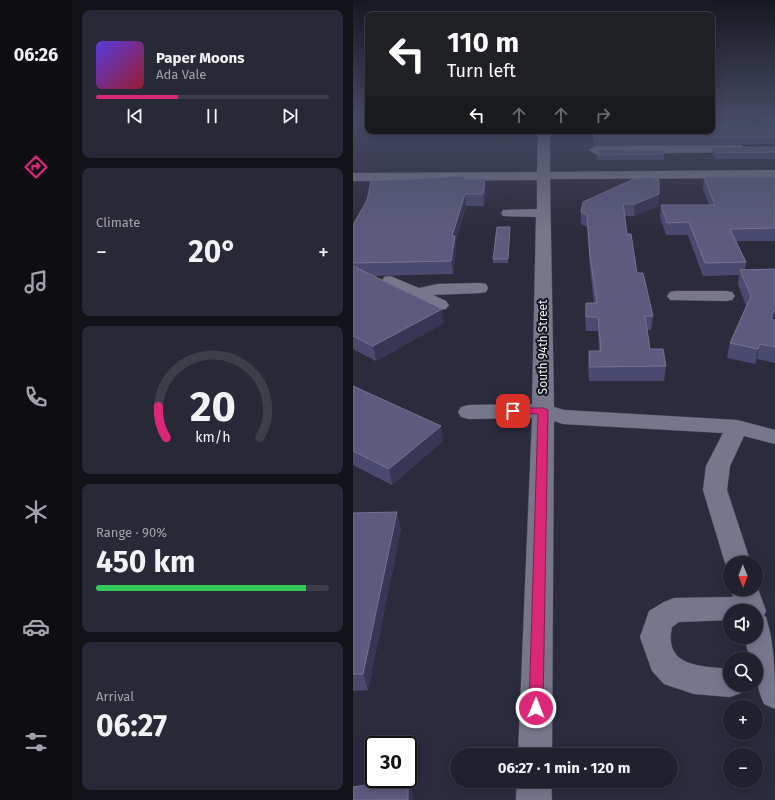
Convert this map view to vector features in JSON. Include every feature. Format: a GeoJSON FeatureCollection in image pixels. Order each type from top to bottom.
{"type":"FeatureCollection","features":[{"type":"Feature","properties":{"kind":"street","name":"South 94th Street"},"geometry":{"type":"LineString","coordinates":[[535,748],[543,410],[544,155]]}},
{"type":"Feature","properties":{"kind":"street"},"geometry":{"type":"LineString","coordinates":[[680,155],[684,166],[697,175]]}},
{"type":"Feature","properties":{"kind":"street"},"geometry":{"type":"LineString","coordinates":[[696,155],[700,165],[697,175]]}},
{"type":"Feature","properties":{"kind":"street"},"geometry":{"type":"LineString","coordinates":[[354,179],[775,174]]}},
{"type":"Feature","properties":{"kind":"street"},"geometry":{"type":"LineString","coordinates":[[508,213],[544,213]]}},
{"type":"Feature","properties":{"kind":"street"},"geometry":{"type":"LineString","coordinates":[[390,281],[441,305]]}},
{"type":"Feature","properties":{"kind":"street"},"geometry":{"type":"LineString","coordinates":[[417,294],[439,289],[480,288]]}},
{"type":"Feature","properties":{"kind":"street"},"geometry":{"type":"LineString","coordinates":[[675,296],[726,296]]}},
{"type":"Feature","properties":{"kind":"street"},"geometry":{"type":"LineString","coordinates":[[469,412],[543,410],[563,417],[737,427],[775,437]]}},
{"type":"Feature","properties":{"kind":"street"},"geometry":{"type":"LineString","coordinates":[[736,556],[715,490],[718,466],[737,427]]}},
{"type":"Feature","properties":{"kind":"street"},"geometry":{"type":"LineString","coordinates":[[723,609],[674,610],[659,620],[655,637],[663,661],[675,674],[694,680],[723,682]]}},
{"type":"Feature","properties":{"kind":"street"},"geometry":{"type":"LineString","coordinates":[[759,644],[768,686]]}},
{"type":"Feature","properties":{"kind":"street"},"geometry":{"type":"LineString","coordinates":[[534,788],[534,800]]}},
{"type":"Feature","properties":{"kind":"building"},"geometry":{"type":"Polygon","coordinates":[[[465,176],[465,179],[485,179],[483,194],[465,194],[452,236],[455,236],[451,261],[353,263],[353,225],[367,200],[371,181],[465,176]]]}},
{"type":"Feature","properties":{"kind":"building"},"geometry":{"type":"Polygon","coordinates":[[[651,177],[659,180],[659,194],[635,204],[623,204],[627,234],[631,234],[637,273],[643,273],[653,316],[645,316],[650,349],[663,349],[666,366],[590,367],[589,351],[601,351],[598,317],[586,317],[586,303],[597,303],[590,256],[587,215],[581,212],[583,202],[634,179],[651,177]]]}},
{"type":"Feature","properties":{"kind":"building"},"geometry":{"type":"Polygon","coordinates":[[[704,177],[775,177],[775,228],[730,229],[746,262],[705,263],[689,222],[667,223],[661,205],[715,205],[704,177]]]}},
{"type":"Feature","properties":{"kind":"building"},"geometry":{"type":"Polygon","coordinates":[[[497,227],[510,227],[508,259],[493,259],[497,227]]]}},
{"type":"Feature","properties":{"kind":"building"},"geometry":{"type":"Polygon","coordinates":[[[353,266],[442,309],[373,346],[353,336],[353,266]]]}},
{"type":"Feature","properties":{"kind":"building"},"geometry":{"type":"Polygon","coordinates":[[[775,269],[775,308],[771,319],[775,320],[775,347],[760,344],[758,349],[730,343],[751,296],[740,270],[775,269]]]}},
{"type":"Feature","properties":{"kind":"building"},"geometry":{"type":"Polygon","coordinates":[[[353,386],[441,426],[389,469],[353,451],[353,386]]]}},
{"type":"Feature","properties":{"kind":"building"},"geometry":{"type":"Polygon","coordinates":[[[397,512],[363,674],[353,674],[353,513],[397,512]]]}},
{"type":"Feature","properties":{"kind":"building"},"geometry":{"type":"Polygon","coordinates":[[[365,785],[365,788],[408,788],[408,800],[353,800],[353,787],[365,785]]]}},
{"type":"Feature","properties":{"kind":"route"},"geometry":{"type":"LineString","coordinates":[[513,411],[543,410],[536,708]]}}]}
